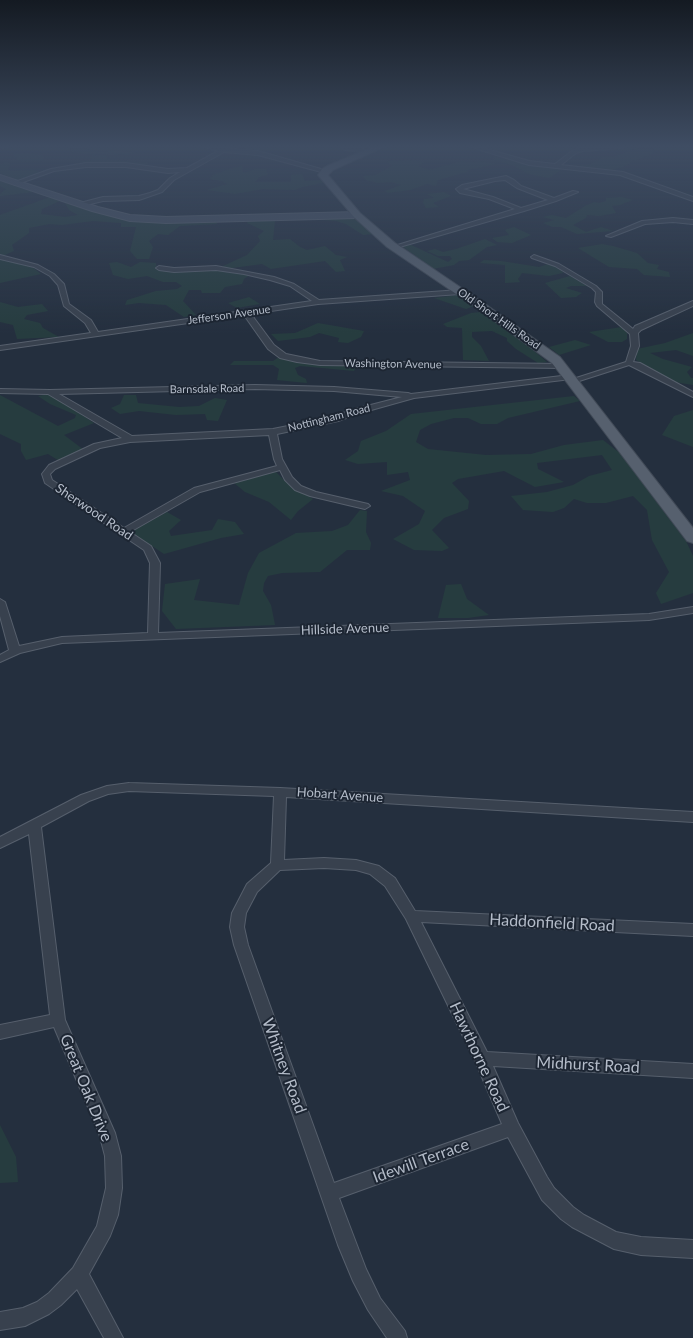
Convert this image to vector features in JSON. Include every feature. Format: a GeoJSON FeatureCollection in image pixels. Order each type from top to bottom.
{"type":"FeatureCollection","features":[{"type":"Feature","properties":{"kind":"main road","name":"Old Short Hills Road"},"geometry":{"type":"LineString","coordinates":[[351,208],[394,247],[549,354],[568,374],[693,538]]}},
{"type":"Feature","properties":{"kind":"street"},"geometry":{"type":"LineString","coordinates":[[96,208],[116,215],[149,219],[357,215]]}},
{"type":"Feature","properties":{"kind":"street"},"geometry":{"type":"LineString","coordinates":[[518,208],[522,210]]}},
{"type":"Feature","properties":{"kind":"street"},"geometry":{"type":"LineString","coordinates":[[394,247],[527,208]]}},
{"type":"Feature","properties":{"kind":"street"},"geometry":{"type":"LineString","coordinates":[[609,236],[648,222],[673,220],[693,222]]}},
{"type":"Feature","properties":{"kind":"street"},"geometry":{"type":"LineString","coordinates":[[534,257],[557,265],[591,285],[599,292],[599,305],[634,333],[635,346],[629,364]]}},
{"type":"Feature","properties":{"kind":"street"},"geometry":{"type":"LineString","coordinates":[[0,258],[36,266],[52,275],[61,284],[66,305],[88,322],[96,334]]}},
{"type":"Feature","properties":{"kind":"street"},"geometry":{"type":"LineString","coordinates":[[159,268],[174,270],[216,268],[244,272],[272,278],[292,285],[318,302]]}},
{"type":"Feature","properties":{"kind":"street","name":"Jefferson Avenue"},"geometry":{"type":"LineString","coordinates":[[0,348],[318,302],[460,292]]}},
{"type":"Feature","properties":{"kind":"street"},"geometry":{"type":"LineString","coordinates":[[634,333],[645,324],[693,303]]}},
{"type":"Feature","properties":{"kind":"street","name":"Washington Avenue"},"geometry":{"type":"LineString","coordinates":[[246,312],[271,347],[283,356],[297,360],[320,363],[568,374]]}},
{"type":"Feature","properties":{"kind":"street"},"geometry":{"type":"LineString","coordinates":[[568,374],[602,372],[629,364],[637,365],[693,395]]}},
{"type":"Feature","properties":{"kind":"street"},"geometry":{"type":"LineString","coordinates":[[568,374],[602,372]]}},
{"type":"Feature","properties":{"kind":"street","name":"Nottingham Road"},"geometry":{"type":"LineString","coordinates":[[130,439],[178,438],[273,432],[335,419],[354,412],[414,396],[568,374]]}},
{"type":"Feature","properties":{"kind":"street","name":"Barnsdale Road"},"geometry":{"type":"LineString","coordinates":[[0,391],[50,392],[255,387],[342,389],[414,396]]}},
{"type":"Feature","properties":{"kind":"street"},"geometry":{"type":"LineString","coordinates":[[50,392],[130,439]]}},
{"type":"Feature","properties":{"kind":"street"},"geometry":{"type":"LineString","coordinates":[[273,432],[278,459],[288,478],[298,488],[313,494],[365,506]]}},
{"type":"Feature","properties":{"kind":"street","name":"Sherwood Road"},"geometry":{"type":"LineString","coordinates":[[130,439],[97,446],[52,467],[46,474],[48,481],[148,548],[155,563],[153,636]]}},
{"type":"Feature","properties":{"kind":"street"},"geometry":{"type":"LineString","coordinates":[[123,532],[197,490],[282,467]]}},
{"type":"Feature","properties":{"kind":"street"},"geometry":{"type":"LineString","coordinates":[[0,602],[15,651]]}},
{"type":"Feature","properties":{"kind":"street","name":"Hillside Avenue"},"geometry":{"type":"LineString","coordinates":[[0,659],[15,651],[62,640],[649,617],[693,610]]}},
{"type":"Feature","properties":{"kind":"street","name":"Hobart Avenue"},"geometry":{"type":"LineString","coordinates":[[0,843],[84,798],[107,790],[129,787],[280,792],[693,817]]}},
{"type":"Feature","properties":{"kind":"street"},"geometry":{"type":"LineString","coordinates":[[277,865],[280,792]]}},
{"type":"Feature","properties":{"kind":"street","name":"Great Oak Drive"},"geometry":{"type":"LineString","coordinates":[[0,1321],[26,1317],[43,1308],[55,1299],[79,1274],[97,1244],[109,1215],[114,1188],[113,1156],[107,1133],[58,1020],[34,824]]}},
{"type":"Feature","properties":{"kind":"street","name":"Hawthorne Road"},"geometry":{"type":"LineString","coordinates":[[277,865],[297,863],[341,864],[374,870],[390,882],[411,916],[482,1059],[512,1128],[541,1184],[557,1204],[578,1221],[590,1228],[621,1241],[641,1246],[693,1249]]}},
{"type":"Feature","properties":{"kind":"street","name":"Whitney Road"},"geometry":{"type":"LineString","coordinates":[[277,865],[252,888],[239,913],[237,927],[241,945],[330,1193],[347,1245],[359,1275],[374,1304],[398,1338]]}},
{"type":"Feature","properties":{"kind":"street","name":"Haddonfield Road"},"geometry":{"type":"LineString","coordinates":[[411,916],[693,930]]}},
{"type":"Feature","properties":{"kind":"street"},"geometry":{"type":"LineString","coordinates":[[0,1032],[58,1020]]}},
{"type":"Feature","properties":{"kind":"street","name":"Midhurst Road"},"geometry":{"type":"LineString","coordinates":[[482,1059],[693,1071]]}},
{"type":"Feature","properties":{"kind":"street","name":"Idewill Terrace"},"geometry":{"type":"LineString","coordinates":[[330,1193],[512,1128]]}},
{"type":"Feature","properties":{"kind":"street"},"geometry":{"type":"LineString","coordinates":[[79,1274],[114,1338]]}},
{"type":"Feature","properties":{"kind":"green space"},"geometry":{"type":"Polygon","coordinates":[[[18,208],[43,208],[41,214],[65,217],[78,215],[68,208],[88,208],[108,216],[135,220],[215,220],[217,224],[180,226],[168,235],[158,234],[149,241],[153,247],[149,259],[137,259],[130,251],[136,227],[121,227],[121,223],[93,221],[62,225],[49,224],[29,228],[29,233],[12,245],[14,251],[0,257],[0,215],[18,208]]]}},
{"type":"Feature","properties":{"kind":"green space"},"geometry":{"type":"Polygon","coordinates":[[[581,208],[613,208],[616,213],[599,216],[587,215],[586,218],[573,225],[586,232],[601,227],[613,231],[577,234],[561,227],[552,227],[543,223],[554,220],[543,217],[552,215],[566,218],[581,208]]]}},
{"type":"Feature","properties":{"kind":"green space"},"geometry":{"type":"Polygon","coordinates":[[[322,218],[352,218],[360,222],[375,234],[363,235],[346,224],[336,221],[322,220],[322,218]]]}},
{"type":"Feature","properties":{"kind":"green space"},"geometry":{"type":"Polygon","coordinates":[[[248,220],[275,220],[273,240],[290,239],[300,247],[307,250],[325,246],[336,255],[347,257],[340,260],[345,271],[336,272],[325,261],[271,269],[262,264],[232,268],[221,267],[247,255],[260,241],[258,236],[264,231],[247,223],[248,220]]]}},
{"type":"Feature","properties":{"kind":"green space"},"geometry":{"type":"Polygon","coordinates":[[[514,227],[531,235],[512,243],[497,242],[492,238],[509,235],[505,230],[514,227]]]}},
{"type":"Feature","properties":{"kind":"green space"},"geometry":{"type":"Polygon","coordinates":[[[485,239],[497,245],[487,247],[469,260],[459,261],[454,265],[433,269],[402,246],[409,244],[448,262],[452,259],[450,256],[438,256],[427,251],[435,249],[443,252],[485,239]]]}},
{"type":"Feature","properties":{"kind":"green space"},"geometry":{"type":"Polygon","coordinates":[[[602,244],[637,253],[648,263],[659,265],[657,269],[669,272],[670,277],[644,275],[637,269],[609,267],[578,248],[602,244]]]}},
{"type":"Feature","properties":{"kind":"green space"},"geometry":{"type":"Polygon","coordinates":[[[0,259],[31,266],[41,274],[0,283],[0,259]]]}},
{"type":"Feature","properties":{"kind":"green space"},"geometry":{"type":"Polygon","coordinates":[[[484,260],[539,267],[548,264],[561,269],[563,273],[549,276],[522,273],[518,279],[520,282],[505,283],[505,265],[480,263],[484,260]]]}},
{"type":"Feature","properties":{"kind":"green space"},"geometry":{"type":"Polygon","coordinates":[[[117,262],[131,267],[140,262],[156,263],[157,270],[198,268],[251,274],[244,279],[242,284],[225,287],[220,293],[202,293],[201,290],[189,290],[183,301],[196,315],[184,317],[166,305],[139,303],[125,305],[127,300],[156,291],[177,289],[182,286],[176,282],[163,282],[147,276],[128,279],[113,275],[109,263],[117,262]]]}},
{"type":"Feature","properties":{"kind":"green space"},"geometry":{"type":"Polygon","coordinates":[[[570,276],[587,286],[571,286],[566,288],[582,293],[576,297],[561,298],[545,283],[570,276]]]}},
{"type":"Feature","properties":{"kind":"green space"},"geometry":{"type":"Polygon","coordinates":[[[458,295],[474,306],[466,309],[434,298],[458,295]]]}},
{"type":"Feature","properties":{"kind":"green space"},"geometry":{"type":"Polygon","coordinates":[[[249,297],[260,304],[237,308],[228,303],[249,297]]]}},
{"type":"Feature","properties":{"kind":"green space"},"geometry":{"type":"Polygon","coordinates":[[[0,302],[18,307],[42,304],[48,311],[27,315],[24,319],[40,323],[43,328],[59,337],[17,339],[13,325],[0,322],[0,302]]]}},
{"type":"Feature","properties":{"kind":"green space"},"geometry":{"type":"Polygon","coordinates":[[[481,312],[518,337],[547,362],[538,363],[516,349],[507,341],[507,338],[492,331],[472,332],[472,337],[481,346],[489,361],[463,360],[462,328],[447,327],[443,324],[471,313],[481,312]]]}},
{"type":"Feature","properties":{"kind":"green space"},"geometry":{"type":"Polygon","coordinates":[[[318,323],[364,331],[361,337],[348,343],[338,342],[339,338],[319,333],[310,337],[278,341],[271,334],[295,333],[318,323]]]}},
{"type":"Feature","properties":{"kind":"green space"},"geometry":{"type":"Polygon","coordinates":[[[622,327],[627,333],[627,339],[622,342],[608,342],[589,332],[622,327]]]}},
{"type":"Feature","properties":{"kind":"green space"},"geometry":{"type":"Polygon","coordinates":[[[693,333],[693,356],[676,350],[650,353],[663,359],[692,367],[687,372],[691,378],[693,378],[693,385],[674,382],[636,360],[637,349],[665,343],[693,333]]]}},
{"type":"Feature","properties":{"kind":"green space"},"geometry":{"type":"Polygon","coordinates":[[[575,340],[591,345],[559,355],[549,347],[575,340]]]}},
{"type":"Feature","properties":{"kind":"green space"},"geometry":{"type":"Polygon","coordinates":[[[279,357],[303,363],[356,366],[354,371],[300,366],[295,368],[298,375],[306,379],[307,383],[277,380],[279,369],[273,365],[230,365],[234,361],[273,361],[279,357]]]}},
{"type":"Feature","properties":{"kind":"green space"},"geometry":{"type":"Polygon","coordinates":[[[50,394],[94,423],[64,435],[84,450],[61,462],[48,454],[26,460],[21,451],[21,444],[0,434],[0,395],[58,426],[75,418],[76,415],[50,404],[38,396],[50,394]]]}},
{"type":"Feature","properties":{"kind":"green space"},"geometry":{"type":"Polygon","coordinates":[[[124,395],[136,395],[138,403],[179,407],[199,406],[215,398],[227,400],[218,421],[207,420],[205,414],[176,415],[139,411],[120,414],[111,408],[120,404],[124,395]]]}},
{"type":"Feature","properties":{"kind":"green space"},"geometry":{"type":"Polygon","coordinates":[[[574,396],[580,401],[508,418],[497,424],[481,424],[468,418],[454,418],[431,424],[420,430],[416,442],[428,449],[486,455],[531,454],[564,445],[603,440],[625,457],[640,475],[652,496],[686,541],[693,556],[693,593],[661,604],[656,593],[669,572],[652,540],[647,510],[633,496],[606,503],[587,503],[574,499],[564,508],[553,512],[523,510],[511,496],[547,492],[573,485],[589,476],[612,470],[602,455],[537,463],[538,469],[564,482],[535,487],[504,471],[458,479],[452,483],[469,501],[468,509],[444,518],[432,530],[449,548],[442,551],[414,550],[393,539],[419,524],[425,511],[403,496],[381,491],[410,480],[408,472],[387,475],[387,462],[358,464],[345,460],[358,451],[361,441],[386,431],[411,414],[574,396]]]}},
{"type":"Feature","properties":{"kind":"green space"},"geometry":{"type":"Polygon","coordinates":[[[693,410],[693,447],[662,435],[674,416],[693,410]]]}},
{"type":"Feature","properties":{"kind":"green space"},"geometry":{"type":"Polygon","coordinates":[[[276,472],[287,483],[313,499],[298,511],[291,520],[269,502],[245,492],[233,482],[276,472]]]}},
{"type":"Feature","properties":{"kind":"green space"},"geometry":{"type":"Polygon","coordinates":[[[360,510],[367,511],[366,532],[371,543],[370,550],[347,550],[320,572],[282,573],[268,576],[264,583],[263,591],[271,605],[275,625],[176,629],[162,611],[165,584],[200,579],[194,600],[239,605],[248,573],[259,553],[296,533],[332,531],[348,525],[360,510]]]}},
{"type":"Feature","properties":{"kind":"green space"},"geometry":{"type":"Polygon","coordinates":[[[167,512],[181,520],[169,531],[171,536],[212,530],[218,519],[235,522],[244,534],[221,538],[164,554],[131,532],[167,512]]]}},
{"type":"Feature","properties":{"kind":"green space"},"geometry":{"type":"Polygon","coordinates":[[[461,584],[467,599],[489,615],[468,618],[438,618],[446,585],[461,584]]]}},
{"type":"Feature","properties":{"kind":"green space"},"geometry":{"type":"Polygon","coordinates":[[[0,1125],[16,1157],[18,1182],[0,1183],[0,1125]]]}}]}
